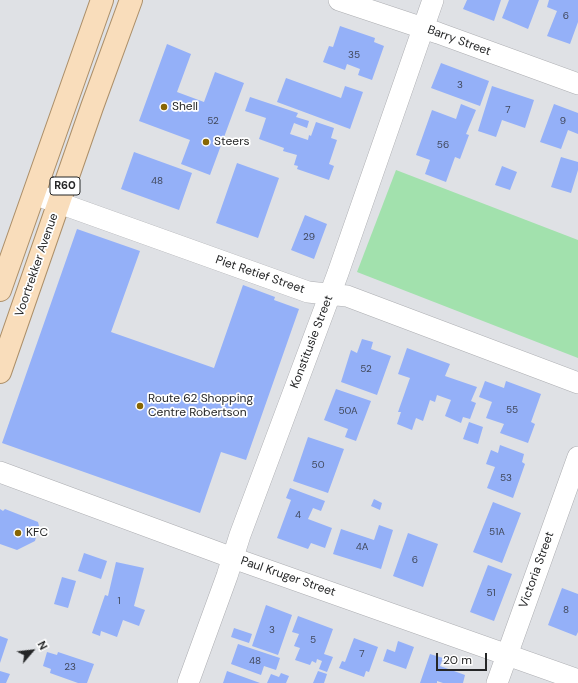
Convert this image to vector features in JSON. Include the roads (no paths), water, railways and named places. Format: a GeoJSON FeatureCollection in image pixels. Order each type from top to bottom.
{"type":"FeatureCollection","features":[{"type":"Feature","properties":{"kind":"main road","name":"R60"},"geometry":{"type":"LineString","coordinates":[[0,290],[102,0]]}},
{"type":"Feature","properties":{"kind":"main road","name":"Voortrekker Avenue"},"geometry":{"type":"LineString","coordinates":[[0,372],[92,107],[131,0]]}},
{"type":"Feature","properties":{"kind":"street","name":"Barry Street"},"geometry":{"type":"LineString","coordinates":[[339,0],[423,28],[578,84]]}},
{"type":"Feature","properties":{"kind":"street","name":"Konstitusie Street"},"geometry":{"type":"LineString","coordinates":[[188,683],[248,513],[330,295],[433,0]]}},
{"type":"Feature","properties":{"kind":"street","name":"Piet Retief Street"},"geometry":{"type":"LineString","coordinates":[[34,194],[308,292],[347,296],[578,383]]}},
{"type":"Feature","properties":{"kind":"street","name":"Victoria Street"},"geometry":{"type":"LineString","coordinates":[[497,683],[506,654],[578,457]]}},
{"type":"Feature","properties":{"kind":"street","name":"Paul Kruger Street"},"geometry":{"type":"LineString","coordinates":[[0,472],[233,558],[578,680]]}},
{"type":"Feature","properties":{"kind":"place","name":"Shell"},"geometry":{"type":"Point","coordinates":[164,107]}},
{"type":"Feature","properties":{"kind":"place","name":"Steers"},"geometry":{"type":"Point","coordinates":[206,142]}},
{"type":"Feature","properties":{"kind":"place","name":"Route 62 Shopping Centre Robertson"},"geometry":{"type":"Point","coordinates":[140,406]}},
{"type":"Feature","properties":{"kind":"place","name":"KFC"},"geometry":{"type":"Point","coordinates":[18,533]}}]}
